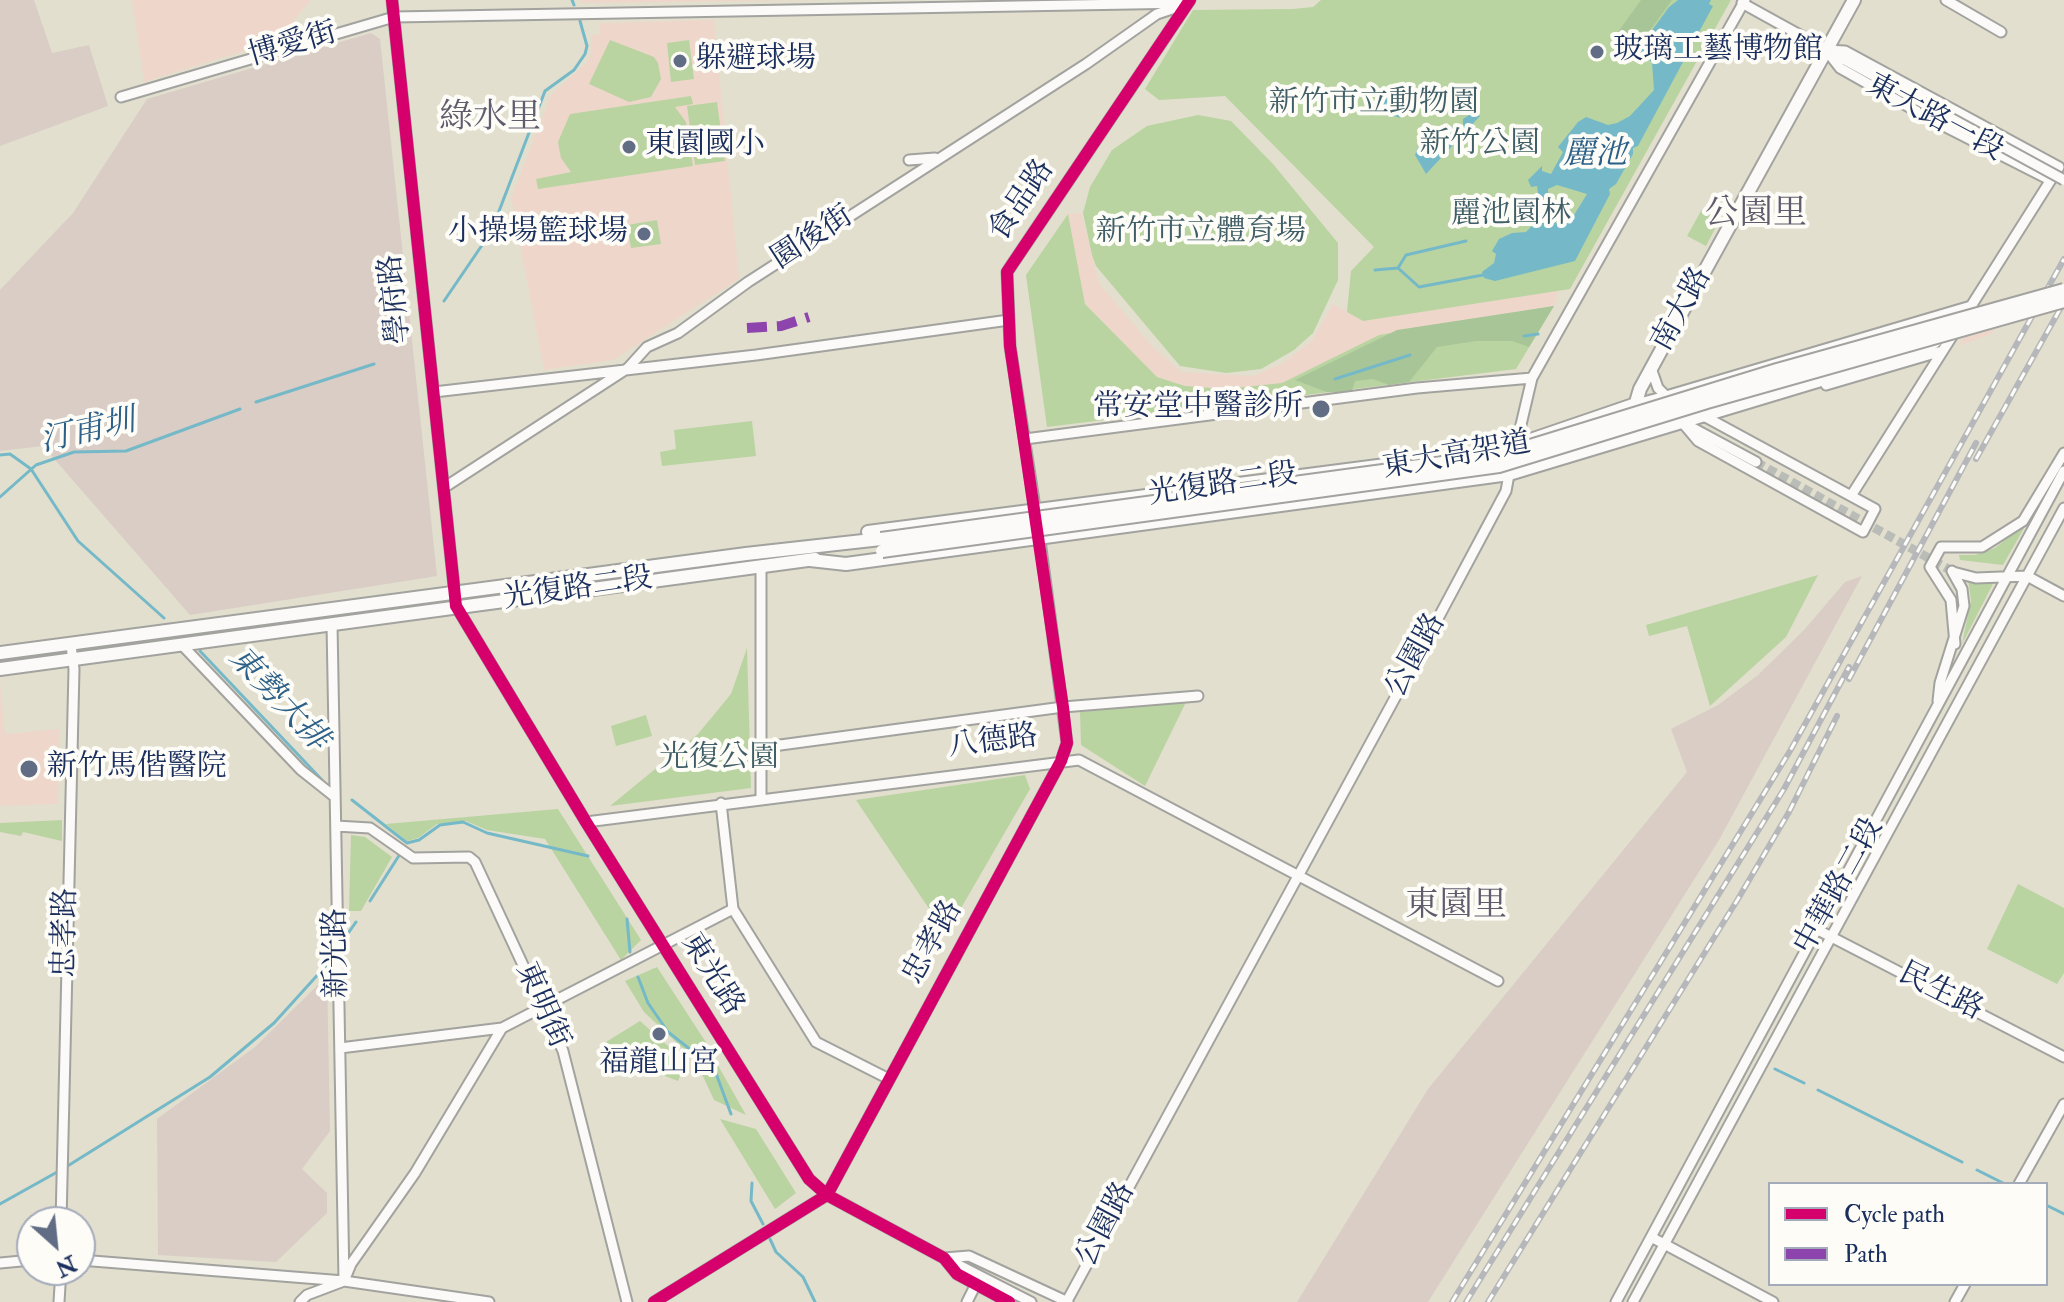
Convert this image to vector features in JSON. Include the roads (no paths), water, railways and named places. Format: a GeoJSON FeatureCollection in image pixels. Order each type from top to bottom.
{"type":"FeatureCollection","features":[{"type":"Feature","properties":{"kind":"main road","name":"南大路"},"geometry":{"type":"LineString","coordinates":[[1636,404],[1651,368],[1854,0]]}},
{"type":"Feature","properties":{"kind":"main road","name":"東大高架道"},"geometry":{"type":"LineString","coordinates":[[882,545],[1501,455],[1777,370],[2064,290]]}},
{"type":"Feature","properties":{"kind":"main road","name":"東大高架道"},"geometry":{"type":"LineString","coordinates":[[882,545],[1499,466],[1707,402],[2064,301]]}},
{"type":"Feature","properties":{"kind":"main road","name":"光復路二段"},"geometry":{"type":"LineString","coordinates":[[810,560],[846,564],[1509,474],[1927,348],[1941,336]]}},
{"type":"Feature","properties":{"kind":"main road"},"geometry":{"type":"LineString","coordinates":[[1621,440],[1636,404]]}},
{"type":"Feature","properties":{"kind":"main road","name":"光復路二段"},"geometry":{"type":"LineString","coordinates":[[806,546],[841,536],[1516,445],[1636,404]]}},
{"type":"Feature","properties":{"kind":"main road"},"geometry":{"type":"LineString","coordinates":[[1035,510],[1094,516],[1390,477],[1406,468]]}},
{"type":"Feature","properties":{"kind":"main road","name":"光復路二段"},"geometry":{"type":"LineString","coordinates":[[71,645],[806,546],[882,545]]}},
{"type":"Feature","properties":{"kind":"main road","name":"光復路二段"},"geometry":{"type":"LineString","coordinates":[[182,645],[456,606],[761,568],[882,545]]}},
{"type":"Feature","properties":{"kind":"main road"},"geometry":{"type":"LineString","coordinates":[[0,653],[71,645]]}},
{"type":"Feature","properties":{"kind":"main road"},"geometry":{"type":"LineString","coordinates":[[0,669],[182,645]]}},
{"type":"Feature","properties":{"kind":"street","name":"學府路"},"geometry":{"type":"LineString","coordinates":[[392,0],[455,592]]}},
{"type":"Feature","properties":{"kind":"street"},"geometry":{"type":"LineString","coordinates":[[1946,0],[2001,32]]}},
{"type":"Feature","properties":{"kind":"street","name":"博愛街"},"geometry":{"type":"LineString","coordinates":[[121,97],[394,17],[1189,1]]}},
{"type":"Feature","properties":{"kind":"street","name":"園後街"},"geometry":{"type":"LineString","coordinates":[[445,487],[628,368],[647,347],[678,333],[748,282],[1086,64],[1157,14],[1189,1]]}},
{"type":"Feature","properties":{"kind":"street","name":"食品路"},"geometry":{"type":"LineString","coordinates":[[1035,510],[1009,320],[1007,272],[1189,1]]}},
{"type":"Feature","properties":{"kind":"street","name":"東大路一段"},"geometry":{"type":"LineString","coordinates":[[1743,1],[2064,180]]}},
{"type":"Feature","properties":{"kind":"street","name":"公園路"},"geometry":{"type":"LineString","coordinates":[[1068,1302],[1506,491],[1532,378],[1743,1]]}},
{"type":"Feature","properties":{"kind":"street","name":"東大路一段"},"geometry":{"type":"LineString","coordinates":[[1826,50],[1845,51],[2059,167],[2050,180],[1934,121],[1840,68],[1826,50]]}},
{"type":"Feature","properties":{"kind":"street"},"geometry":{"type":"LineString","coordinates":[[909,160],[939,157]]}},
{"type":"Feature","properties":{"kind":"street"},"geometry":{"type":"LineString","coordinates":[[1851,496],[2050,180]]}},
{"type":"Feature","properties":{"kind":"street","name":"光復路二段"},"geometry":{"type":"LineString","coordinates":[[1636,404],[1971,306]]}},
{"type":"Feature","properties":{"kind":"street"},"geometry":{"type":"LineString","coordinates":[[434,392],[1009,320]]}},
{"type":"Feature","properties":{"kind":"street"},"geometry":{"type":"LineString","coordinates":[[1696,387],[1690,399],[1692,407],[1703,415],[1714,417],[1942,351]]}},
{"type":"Feature","properties":{"kind":"street","name":"南大路"},"geometry":{"type":"LineString","coordinates":[[1651,368],[1658,388],[1666,396]]}},
{"type":"Feature","properties":{"kind":"street"},"geometry":{"type":"LineString","coordinates":[[1025,439],[1417,388],[1532,378]]}},
{"type":"Feature","properties":{"kind":"street"},"geometry":{"type":"LineString","coordinates":[[1666,396],[1875,509],[1863,532],[1698,441],[1682,422]]}},
{"type":"Feature","properties":{"kind":"street"},"geometry":{"type":"LineString","coordinates":[[1636,404],[1682,422],[1756,462]]}},
{"type":"Feature","properties":{"kind":"street"},"geometry":{"type":"LineString","coordinates":[[1955,644],[1951,600],[1930,567],[1941,547],[1982,547],[2023,521],[2064,453]]}},
{"type":"Feature","properties":{"kind":"street","name":"中華路二段"},"geometry":{"type":"LineString","coordinates":[[1616,1302],[2064,471]]}},
{"type":"Feature","properties":{"kind":"street","name":"中華路二段"},"geometry":{"type":"LineString","coordinates":[[1633,1302],[2064,508]]}},
{"type":"Feature","properties":{"kind":"street","name":"忠孝路"},"geometry":{"type":"LineString","coordinates":[[827,1195],[1061,761],[1067,743],[1035,510]]}},
{"type":"Feature","properties":{"kind":"street"},"geometry":{"type":"LineString","coordinates":[[761,568],[758,748],[761,798]]}},
{"type":"Feature","properties":{"kind":"street"},"geometry":{"type":"LineString","coordinates":[[1938,708],[1940,683],[1955,644],[1964,606],[1962,589],[1952,571],[1976,578],[2027,576],[2064,596]]}},
{"type":"Feature","properties":{"kind":"street","name":"東光路"},"geometry":{"type":"LineString","coordinates":[[455,592],[456,606],[586,822],[809,1179],[827,1195],[944,1258],[957,1274],[1009,1302]]}},
{"type":"Feature","properties":{"kind":"street","name":"新光路"},"geometry":{"type":"LineString","coordinates":[[332,624],[344,1281]]}},
{"type":"Feature","properties":{"kind":"street","name":"忠孝路"},"geometry":{"type":"LineString","coordinates":[[61,1206],[71,645]]}},
{"type":"Feature","properties":{"kind":"street"},"geometry":{"type":"LineString","coordinates":[[182,645],[301,770],[335,797]]}},
{"type":"Feature","properties":{"kind":"street"},"geometry":{"type":"LineString","coordinates":[[758,748],[1063,707],[1198,696]]}},
{"type":"Feature","properties":{"kind":"street","name":"八德路"},"geometry":{"type":"LineString","coordinates":[[586,822],[1079,760],[1498,981]]}},
{"type":"Feature","properties":{"kind":"street"},"geometry":{"type":"LineString","coordinates":[[721,803],[733,909],[816,1042],[889,1079]]}},
{"type":"Feature","properties":{"kind":"street","name":"東明街"},"geometry":{"type":"LineString","coordinates":[[336,826],[370,828],[413,858],[469,857],[475,862],[563,1051],[627,1302]]}},
{"type":"Feature","properties":{"kind":"street"},"geometry":{"type":"LineString","coordinates":[[340,1048],[502,1028],[664,948],[733,909]]}},
{"type":"Feature","properties":{"kind":"street","name":"民生路"},"geometry":{"type":"LineString","coordinates":[[1816,929],[2064,1057]]}},
{"type":"Feature","properties":{"kind":"street"},"geometry":{"type":"LineString","coordinates":[[300,1302],[307,1295],[344,1281],[351,1264],[415,1173],[502,1028]]}},
{"type":"Feature","properties":{"kind":"street"},"geometry":{"type":"LineString","coordinates":[[2020,1182],[2064,1104]]}},
{"type":"Feature","properties":{"kind":"street"},"geometry":{"type":"LineString","coordinates":[[654,1302],[827,1195]]}},
{"type":"Feature","properties":{"kind":"street"},"geometry":{"type":"LineString","coordinates":[[1651,1237],[1773,1302]]}},
{"type":"Feature","properties":{"kind":"street","name":"東光路"},"geometry":{"type":"LineString","coordinates":[[944,1258],[969,1256],[1068,1302]]}},
{"type":"Feature","properties":{"kind":"street"},"geometry":{"type":"LineString","coordinates":[[944,1258],[1031,1302]]}},
{"type":"Feature","properties":{"kind":"street"},"geometry":{"type":"LineString","coordinates":[[96,1261],[344,1281],[489,1302]]}},
{"type":"Feature","properties":{"kind":"street"},"geometry":{"type":"LineString","coordinates":[[967,1302],[976,1284]]}},
{"type":"Feature","properties":{"kind":"water","name":"麗池"},"geometry":{"type":"Polygon","coordinates":[[[1678,0],[1711,0],[1709,4],[1713,6],[1638,146],[1633,148],[1633,154],[1616,184],[1609,189],[1610,194],[1575,261],[1495,281],[1484,278],[1482,272],[1494,263],[1496,254],[1492,251],[1499,239],[1512,233],[1526,232],[1541,216],[1537,186],[1531,187],[1528,180],[1542,166],[1542,171],[1551,174],[1563,152],[1558,147],[1578,122],[1586,117],[1608,125],[1617,123],[1630,116],[1654,90],[1652,63],[1647,57],[1640,57],[1637,51],[1669,7],[1678,0]],[[1557,185],[1548,189],[1549,217],[1560,226],[1571,220],[1587,194],[1557,185]]]}},
{"type":"Feature","properties":{"kind":"water"},"geometry":{"type":"Polygon","coordinates":[[[1388,90],[1400,118],[1383,112],[1371,116],[1388,90]]]}},
{"type":"Feature","properties":{"kind":"water"},"geometry":{"type":"Polygon","coordinates":[[[1474,112],[1480,116],[1426,174],[1415,155],[1418,147],[1433,140],[1447,143],[1446,132],[1451,127],[1463,127],[1463,119],[1474,112]]]}},
{"type":"Feature","properties":{"kind":"waterway","name":"汀甫圳"},"geometry":{"type":"LineString","coordinates":[[572,0],[574,5]]}},
{"type":"Feature","properties":{"kind":"waterway","name":"汀甫圳"},"geometry":{"type":"LineString","coordinates":[[444,301],[491,232],[545,91],[574,70],[585,54],[587,46],[580,21]]}},
{"type":"Feature","properties":{"kind":"waterway"},"geometry":{"type":"LineString","coordinates":[[1398,268],[1406,255],[1466,241]]}},
{"type":"Feature","properties":{"kind":"waterway"},"geometry":{"type":"LineString","coordinates":[[1375,270],[1398,268],[1419,287],[1483,275]]}},
{"type":"Feature","properties":{"kind":"waterway"},"geometry":{"type":"LineString","coordinates":[[1524,336],[1538,334]]}},
{"type":"Feature","properties":{"kind":"waterway"},"geometry":{"type":"LineString","coordinates":[[1335,379],[1410,355]]}},
{"type":"Feature","properties":{"kind":"waterway","name":"汀甫圳"},"geometry":{"type":"LineString","coordinates":[[256,402],[374,364]]}},
{"type":"Feature","properties":{"kind":"waterway","name":"汀甫圳"},"geometry":{"type":"LineString","coordinates":[[0,497],[36,465],[74,452],[126,451],[240,409]]}},
{"type":"Feature","properties":{"kind":"waterway","name":"東勢大排"},"geometry":{"type":"LineString","coordinates":[[0,455],[10,454],[31,469],[78,541],[164,618]]}},
{"type":"Feature","properties":{"kind":"waterway","name":"東勢大排"},"geometry":{"type":"LineString","coordinates":[[200,651],[322,780]]}},
{"type":"Feature","properties":{"kind":"waterway","name":"東勢大排"},"geometry":{"type":"LineString","coordinates":[[352,800],[407,843],[419,840],[440,825],[463,822],[487,833],[588,856]]}},
{"type":"Feature","properties":{"kind":"waterway"},"geometry":{"type":"LineString","coordinates":[[370,901],[400,854]]}},
{"type":"Feature","properties":{"kind":"waterway","name":"東勢大排"},"geometry":{"type":"LineString","coordinates":[[627,919],[630,952]]}},
{"type":"Feature","properties":{"kind":"waterway"},"geometry":{"type":"LineString","coordinates":[[344,939],[356,922]]}},
{"type":"Feature","properties":{"kind":"waterway"},"geometry":{"type":"LineString","coordinates":[[66,1167],[210,1077],[274,1023],[332,959]]}},
{"type":"Feature","properties":{"kind":"waterway","name":"東勢大排"},"geometry":{"type":"LineString","coordinates":[[638,977],[648,1003],[668,1032],[714,1068],[731,1114]]}},
{"type":"Feature","properties":{"kind":"waterway"},"geometry":{"type":"LineString","coordinates":[[1775,1069],[1804,1083]]}},
{"type":"Feature","properties":{"kind":"waterway"},"geometry":{"type":"LineString","coordinates":[[1818,1090],[1962,1162]]}},
{"type":"Feature","properties":{"kind":"waterway"},"geometry":{"type":"LineString","coordinates":[[1977,1170],[2001,1182]]}},
{"type":"Feature","properties":{"kind":"waterway"},"geometry":{"type":"LineString","coordinates":[[0,1204],[59,1171]]}},
{"type":"Feature","properties":{"kind":"waterway","name":"東勢大排"},"geometry":{"type":"LineString","coordinates":[[752,1183],[751,1201],[763,1224]]}},
{"type":"Feature","properties":{"kind":"waterway"},"geometry":{"type":"LineString","coordinates":[[2048,1206],[2064,1214]]}},
{"type":"Feature","properties":{"kind":"waterway","name":"東勢大排"},"geometry":{"type":"LineString","coordinates":[[770,1239],[776,1252],[803,1277],[815,1302]]}},
{"type":"Feature","properties":{"kind":"tunnel"},"geometry":{"type":"LineString","coordinates":[[1756,462],[1952,571]]}},
{"type":"Feature","properties":{"kind":"railway"},"geometry":{"type":"LineString","coordinates":[[1452,1302],[1790,751],[2064,259]]}},
{"type":"Feature","properties":{"kind":"railway"},"geometry":{"type":"LineString","coordinates":[[1976,459],[2064,302]]}},
{"type":"Feature","properties":{"kind":"railway"},"geometry":{"type":"LineString","coordinates":[[1849,679],[1976,443]]}},
{"type":"Feature","properties":{"kind":"railway"},"geometry":{"type":"LineString","coordinates":[[1466,1302],[1784,789],[1849,667]]}},
{"type":"Feature","properties":{"kind":"railway"},"geometry":{"type":"LineString","coordinates":[[1488,1302],[1738,899],[1789,812],[1837,716]]}},
{"type":"Feature","properties":{"kind":"place","name":"玻璃工藝博物館"},"geometry":{"type":"Point","coordinates":[1597,52]}},
{"type":"Feature","properties":{"kind":"place","name":"躲避球場"},"geometry":{"type":"Point","coordinates":[680,61]}},
{"type":"Feature","properties":{"kind":"place","name":"東園國小"},"geometry":{"type":"Point","coordinates":[629,147]}},
{"type":"Feature","properties":{"kind":"place","name":"小操場籃球場"},"geometry":{"type":"Point","coordinates":[644,234]}},
{"type":"Feature","properties":{"kind":"place","name":"常安堂中醫診所"},"geometry":{"type":"Point","coordinates":[1321,409]}},
{"type":"Feature","properties":{"kind":"place","name":"新竹馬偕醫院"},"geometry":{"type":"Point","coordinates":[29,769]}},
{"type":"Feature","properties":{"kind":"place","name":"福龍山宮"},"geometry":{"type":"Point","coordinates":[659,1034]}},
{"type":"Feature","properties":{"kind":"district","name":"綠水里"},"geometry":{"type":"Point","coordinates":[490,120]}},
{"type":"Feature","properties":{"kind":"district","name":"公園里"},"geometry":{"type":"Point","coordinates":[1756,216]}},
{"type":"Feature","properties":{"kind":"district","name":"東園里"},"geometry":{"type":"Point","coordinates":[1456,908]}},
{"type":"Feature","properties":{"kind":"park label","name":"新竹市立動物園"},"geometry":{"type":"Point","coordinates":[1374,105]}},
{"type":"Feature","properties":{"kind":"park label","name":"新竹公園"},"geometry":{"type":"Point","coordinates":[1480,146]}},
{"type":"Feature","properties":{"kind":"park label","name":"麗池園林"},"geometry":{"type":"Point","coordinates":[1511,216]}},
{"type":"Feature","properties":{"kind":"park label","name":"新竹市立體育場"},"geometry":{"type":"Point","coordinates":[1201,234]}},
{"type":"Feature","properties":{"kind":"park label","name":"光復公園"},"geometry":{"type":"Point","coordinates":[719,760]}}]}
